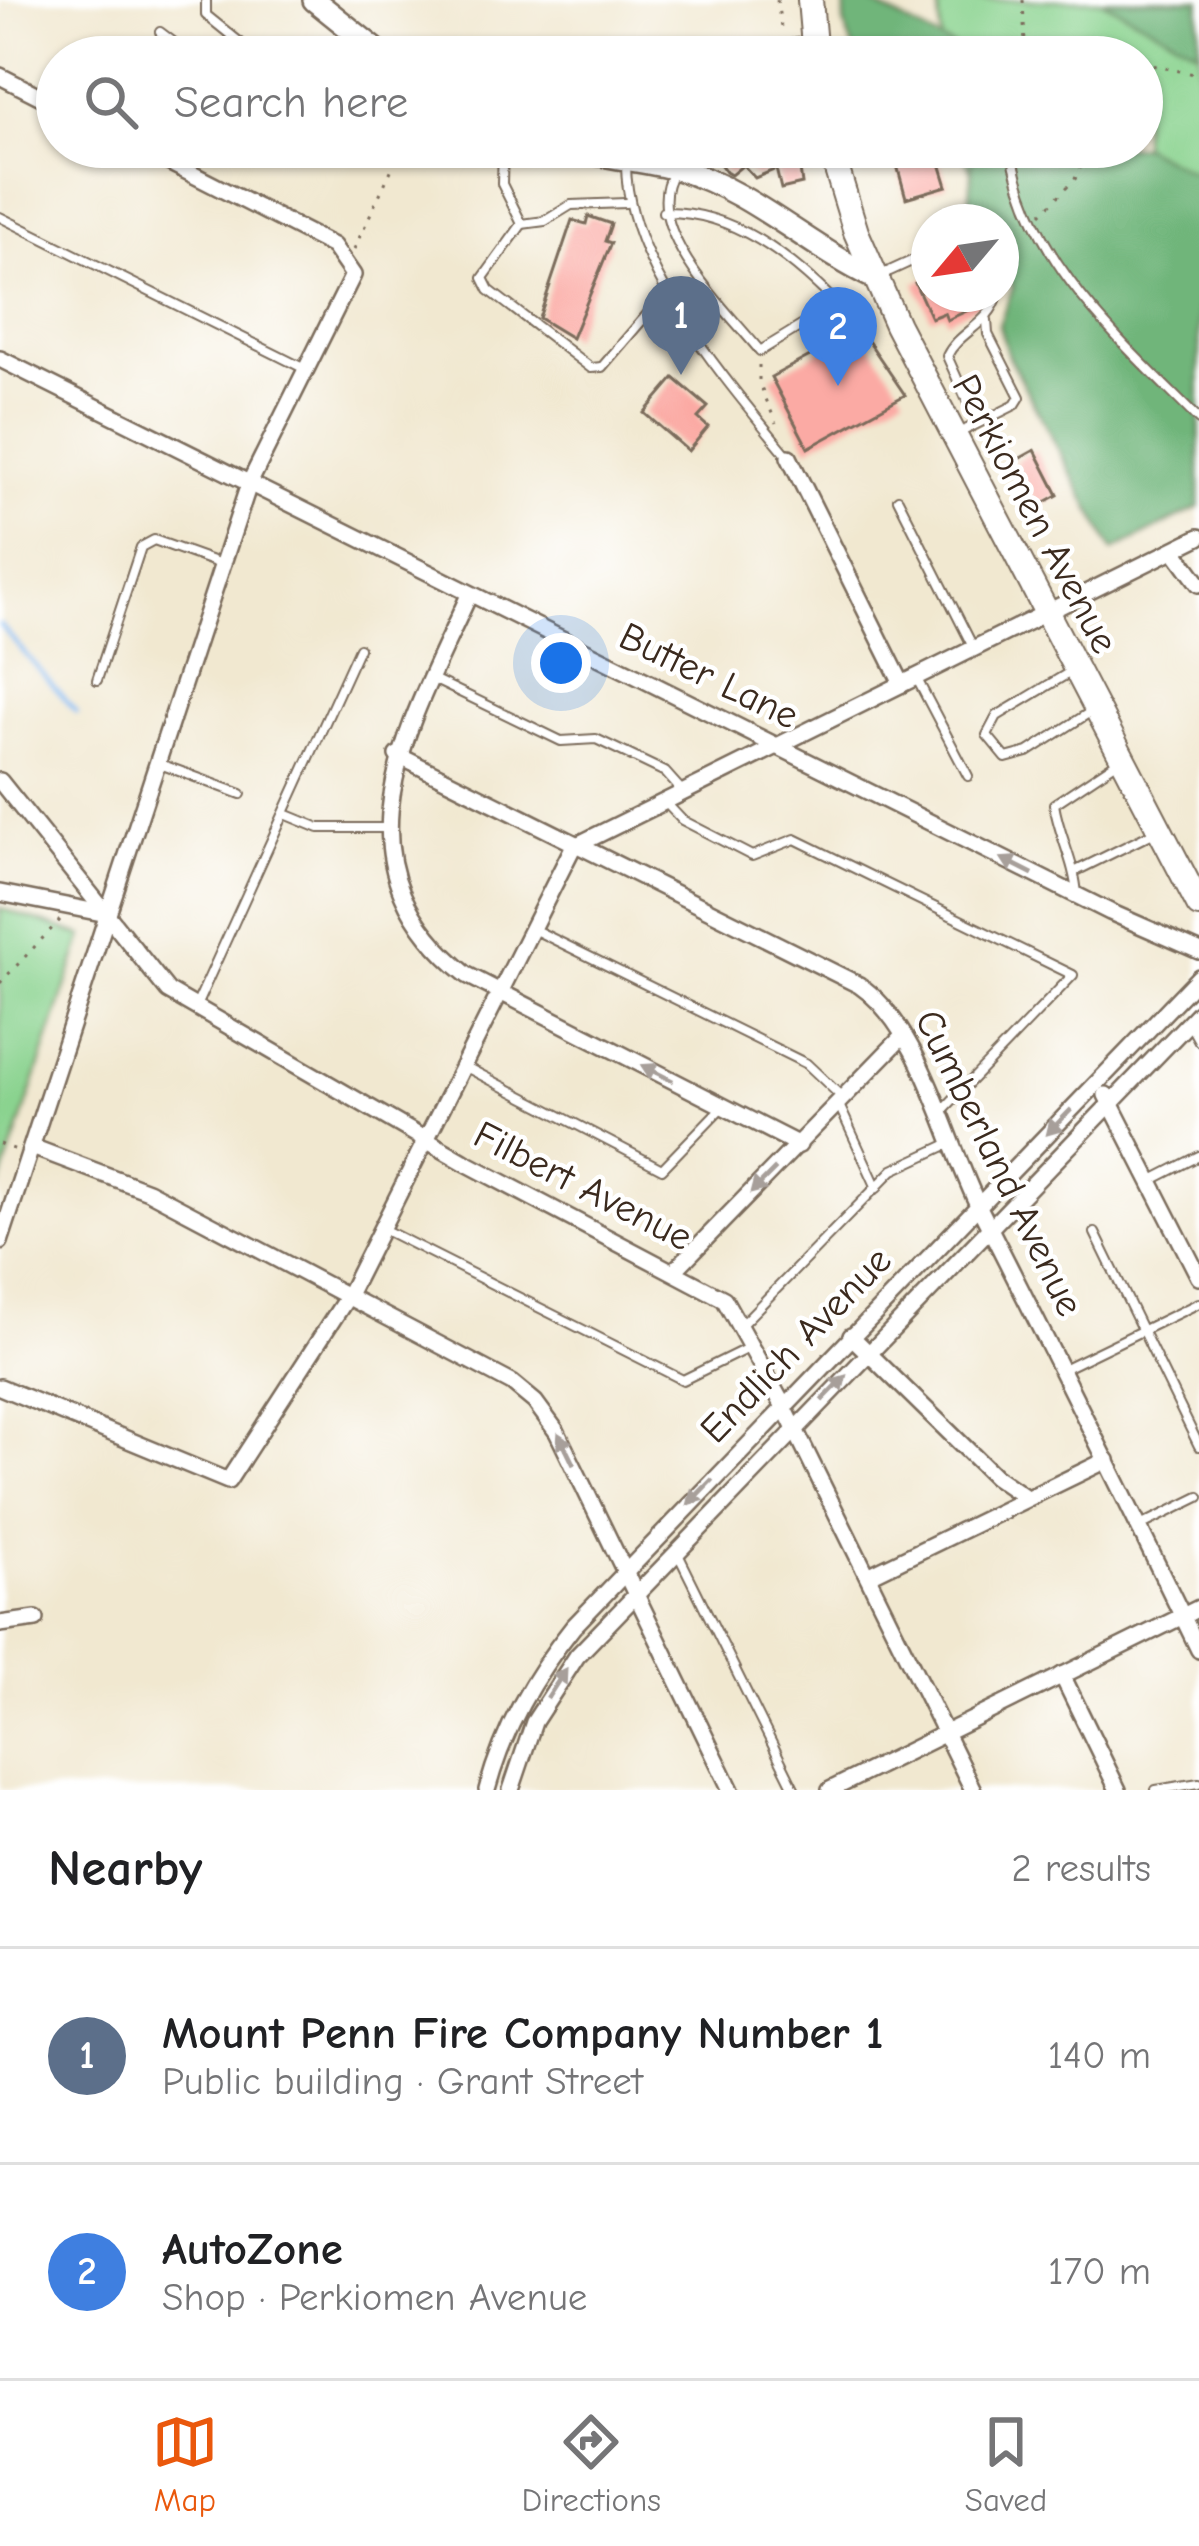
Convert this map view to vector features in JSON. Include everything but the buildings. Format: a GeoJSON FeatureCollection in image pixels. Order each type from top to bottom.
{"type":"FeatureCollection","features":[{"type":"Feature","properties":{"kind":"main road"},"geometry":{"type":"LineString","coordinates":[[314,0],[359,36]]}},
{"type":"Feature","properties":{"kind":"main road"},"geometry":{"type":"LineString","coordinates":[[810,0],[813,36]]}},
{"type":"Feature","properties":{"kind":"main road"},"geometry":{"type":"LineString","coordinates":[[666,168],[763,209],[874,278]]}},
{"type":"Feature","properties":{"kind":"main road","name":"Perkiomen Avenue"},"geometry":{"type":"LineString","coordinates":[[837,168],[874,278],[966,429],[1046,614],[1199,904]]}},
{"type":"Feature","properties":{"kind":"street"},"geometry":{"type":"LineString","coordinates":[[0,76],[36,94]]}},
{"type":"Feature","properties":{"kind":"street"},"geometry":{"type":"LineString","coordinates":[[0,1242],[25,1149],[249,484],[352,275],[333,245],[181,168]]}},
{"type":"Feature","properties":{"kind":"street","name":"Butter Lane"},"geometry":{"type":"LineString","coordinates":[[0,359],[470,596],[1199,951]]}},
{"type":"Feature","properties":{"kind":"street"},"geometry":{"type":"LineString","coordinates":[[789,458],[909,681]]}},
{"type":"Feature","properties":{"kind":"street"},"geometry":{"type":"LineString","coordinates":[[0,1387],[228,1481],[346,1298],[574,847],[1199,537]]}},
{"type":"Feature","properties":{"kind":"street"},"geometry":{"type":"LineString","coordinates":[[1174,550],[1199,584]]}},
{"type":"Feature","properties":{"kind":"street"},"geometry":{"type":"LineString","coordinates":[[470,596],[397,755],[388,828],[399,886],[425,934],[452,962],[499,992],[799,1145]]}},
{"type":"Feature","properties":{"kind":"street","name":"Cumberland Avenue"},"geometry":{"type":"LineString","coordinates":[[397,755],[859,985],[881,1002],[903,1036],[978,1205],[1199,1650]]}},
{"type":"Feature","properties":{"kind":"street","name":"Filbert Avenue"},"geometry":{"type":"LineString","coordinates":[[0,781],[168,991],[425,1140],[724,1299],[783,1406],[973,1790]]}},
{"type":"Feature","properties":{"kind":"street"},"geometry":{"type":"LineString","coordinates":[[0,893],[107,914]]}},
{"type":"Feature","properties":{"kind":"street","name":"Endlich Avenue"},"geometry":{"type":"LineString","coordinates":[[487,1790],[500,1743],[544,1664],[783,1406],[1199,977]]}},
{"type":"Feature","properties":{"kind":"street","name":"Endlich Avenue"},"geometry":{"type":"LineString","coordinates":[[511,1790],[534,1722],[562,1673],[635,1592],[1194,1017]]}},
{"type":"Feature","properties":{"kind":"street"},"geometry":{"type":"LineString","coordinates":[[674,1271],[903,1036]]}},
{"type":"Feature","properties":{"kind":"street"},"geometry":{"type":"LineString","coordinates":[[1100,1082],[1199,1277]]}},
{"type":"Feature","properties":{"kind":"street"},"geometry":{"type":"LineString","coordinates":[[25,1149],[148,1190],[495,1374],[535,1402],[557,1432],[731,1790]]}},
{"type":"Feature","properties":{"kind":"street"},"geometry":{"type":"LineString","coordinates":[[851,1336],[994,1476],[1026,1498]]}},
{"type":"Feature","properties":{"kind":"street"},"geometry":{"type":"LineString","coordinates":[[868,1576],[1106,1460]]}},
{"type":"Feature","properties":{"kind":"street"},"geometry":{"type":"LineString","coordinates":[[830,1790],[1199,1609]]}},
{"type":"Feature","properties":{"kind":"street"},"geometry":{"type":"LineString","coordinates":[[0,1624],[36,1619]]}},
{"type":"Feature","properties":{"kind":"street"},"geometry":{"type":"LineString","coordinates":[[1062,1675],[1118,1790]]}},
{"type":"Feature","properties":{"kind":"lane"},"geometry":{"type":"LineString","coordinates":[[206,0],[206,15],[232,36]]}},
{"type":"Feature","properties":{"kind":"lane"},"geometry":{"type":"LineString","coordinates":[[160,32],[165,36]]}},
{"type":"Feature","properties":{"kind":"lane"},"geometry":{"type":"LineString","coordinates":[[502,168],[502,184],[522,224]]}},
{"type":"Feature","properties":{"kind":"lane"},"geometry":{"type":"LineString","coordinates":[[626,168],[626,203],[668,290],[743,404],[789,458]]}},
{"type":"Feature","properties":{"kind":"lane"},"geometry":{"type":"LineString","coordinates":[[1017,168],[1028,210],[1066,279],[1199,420]]}},
{"type":"Feature","properties":{"kind":"lane"},"geometry":{"type":"LineString","coordinates":[[663,212],[697,211],[769,245],[837,304],[760,351],[688,262],[663,212],[665,186],[676,169]]}},
{"type":"Feature","properties":{"kind":"lane"},"geometry":{"type":"LineString","coordinates":[[626,203],[571,205],[545,221],[522,224],[483,278],[489,290],[591,368],[602,367],[668,290]]}},
{"type":"Feature","properties":{"kind":"lane"},"geometry":{"type":"LineString","coordinates":[[0,217],[303,368]]}},
{"type":"Feature","properties":{"kind":"lane"},"geometry":{"type":"LineString","coordinates":[[874,278],[911,262]]}},
{"type":"Feature","properties":{"kind":"lane"},"geometry":{"type":"LineString","coordinates":[[987,320],[950,348],[947,356],[966,429],[1016,405],[1020,397],[988,334],[990,312]]}},
{"type":"Feature","properties":{"kind":"lane"},"geometry":{"type":"LineString","coordinates":[[898,499],[973,647]]}},
{"type":"Feature","properties":{"kind":"lane"},"geometry":{"type":"LineString","coordinates":[[98,680],[141,548],[154,540],[223,565]]}},
{"type":"Feature","properties":{"kind":"lane"},"geometry":{"type":"LineString","coordinates":[[196,1006],[359,648]]}},
{"type":"Feature","properties":{"kind":"lane"},"geometry":{"type":"LineString","coordinates":[[1076,669],[997,716],[987,735],[994,750],[1006,758],[1028,752],[1096,708]]}},
{"type":"Feature","properties":{"kind":"lane"},"geometry":{"type":"LineString","coordinates":[[432,678],[561,741],[596,740],[665,772],[682,791]]}},
{"type":"Feature","properties":{"kind":"lane"},"geometry":{"type":"LineString","coordinates":[[909,681],[968,776]]}},
{"type":"Feature","properties":{"kind":"lane"},"geometry":{"type":"LineString","coordinates":[[1078,896],[1076,872],[1059,838],[1054,804],[1123,758]]}},
{"type":"Feature","properties":{"kind":"lane"},"geometry":{"type":"LineString","coordinates":[[158,763],[241,794]]}},
{"type":"Feature","properties":{"kind":"lane"},"geometry":{"type":"LineString","coordinates":[[664,800],[682,820],[752,856],[795,839],[1073,975],[939,1114]]}},
{"type":"Feature","properties":{"kind":"lane"},"geometry":{"type":"LineString","coordinates":[[285,814],[319,828],[388,828]]}},
{"type":"Feature","properties":{"kind":"lane"},"geometry":{"type":"LineString","coordinates":[[1076,872],[1160,828]]}},
{"type":"Feature","properties":{"kind":"lane"},"geometry":{"type":"LineString","coordinates":[[532,928],[807,1064],[841,1102],[877,1188]]}},
{"type":"Feature","properties":{"kind":"lane"},"geometry":{"type":"LineString","coordinates":[[1194,1017],[1199,1041]]}},
{"type":"Feature","properties":{"kind":"lane"},"geometry":{"type":"LineString","coordinates":[[462,1065],[662,1169],[723,1106]]}},
{"type":"Feature","properties":{"kind":"lane"},"geometry":{"type":"LineString","coordinates":[[741,1325],[893,1170],[952,1142]]}},
{"type":"Feature","properties":{"kind":"lane"},"geometry":{"type":"LineString","coordinates":[[1151,1180],[1199,1156]]}},
{"type":"Feature","properties":{"kind":"lane"},"geometry":{"type":"LineString","coordinates":[[382,1228],[683,1380],[752,1346]]}},
{"type":"Feature","properties":{"kind":"lane"},"geometry":{"type":"LineString","coordinates":[[1095,1233],[1199,1446]]}},
{"type":"Feature","properties":{"kind":"lane"},"geometry":{"type":"LineString","coordinates":[[1063,1369],[1199,1303]]}},
{"type":"Feature","properties":{"kind":"lane"},"geometry":{"type":"LineString","coordinates":[[1138,1526],[1199,1496]]}},
{"type":"Feature","properties":{"kind":"lane"},"geometry":{"type":"LineString","coordinates":[[676,1551],[795,1790]]}},
{"type":"Feature","properties":{"kind":"lane"},"geometry":{"type":"LineString","coordinates":[[1156,1790],[1199,1783]]}},
{"type":"Feature","properties":{"kind":"path"},"geometry":{"type":"LineString","coordinates":[[777,0],[783,36]]}},
{"type":"Feature","properties":{"kind":"path"},"geometry":{"type":"LineString","coordinates":[[1024,0],[1025,36]]}},
{"type":"Feature","properties":{"kind":"path"},"geometry":{"type":"LineString","coordinates":[[1163,67],[1199,75]]}},
{"type":"Feature","properties":{"kind":"path"},"geometry":{"type":"LineString","coordinates":[[346,266],[392,168]]}},
{"type":"Feature","properties":{"kind":"path"},"geometry":{"type":"LineString","coordinates":[[1034,220],[1080,168]]}},
{"type":"Feature","properties":{"kind":"path"},"geometry":{"type":"LineString","coordinates":[[760,351],[759,382],[778,417]]}},
{"type":"Feature","properties":{"kind":"path"},"geometry":{"type":"LineString","coordinates":[[0,984],[70,910]]}},
{"type":"Feature","properties":{"kind":"path"},"geometry":{"type":"LineString","coordinates":[[0,1144],[25,1149]]}},
{"type":"Feature","properties":{"kind":"green space"},"geometry":{"type":"Polygon","coordinates":[[[846,0],[865,0],[933,36],[849,36],[844,23],[846,0]]]}},
{"type":"Feature","properties":{"kind":"green space"},"geometry":{"type":"Polygon","coordinates":[[[938,0],[1199,0],[1199,437],[1019,240],[1019,204],[986,204],[969,168],[1163,168],[1163,36],[941,36],[938,0]]]}},
{"type":"Feature","properties":{"kind":"green space"},"geometry":{"type":"Polygon","coordinates":[[[1100,0],[1199,0],[1199,51],[1100,0]]]}},
{"type":"Feature","properties":{"kind":"green space"},"geometry":{"type":"Polygon","coordinates":[[[1163,157],[1199,176],[1199,507],[1113,551],[1008,356],[999,325],[1004,312],[1019,312],[1019,204],[970,204],[972,168],[1163,168],[1163,157]]]}},
{"type":"Feature","properties":{"kind":"green space"},"geometry":{"type":"Polygon","coordinates":[[[0,908],[83,936],[0,1186],[0,908]]]}},
{"type":"Feature","properties":{"kind":"waterway"},"geometry":{"type":"LineString","coordinates":[[0,625],[76,712]]}},
{"type":"Feature","properties":{"kind":"place","name":"Mount Penn Fire Company Number 1"},"geometry":{"type":"Point","coordinates":[681,375]}},
{"type":"Feature","properties":{"kind":"place","name":"AutoZone"},"geometry":{"type":"Point","coordinates":[838,386]}}]}
